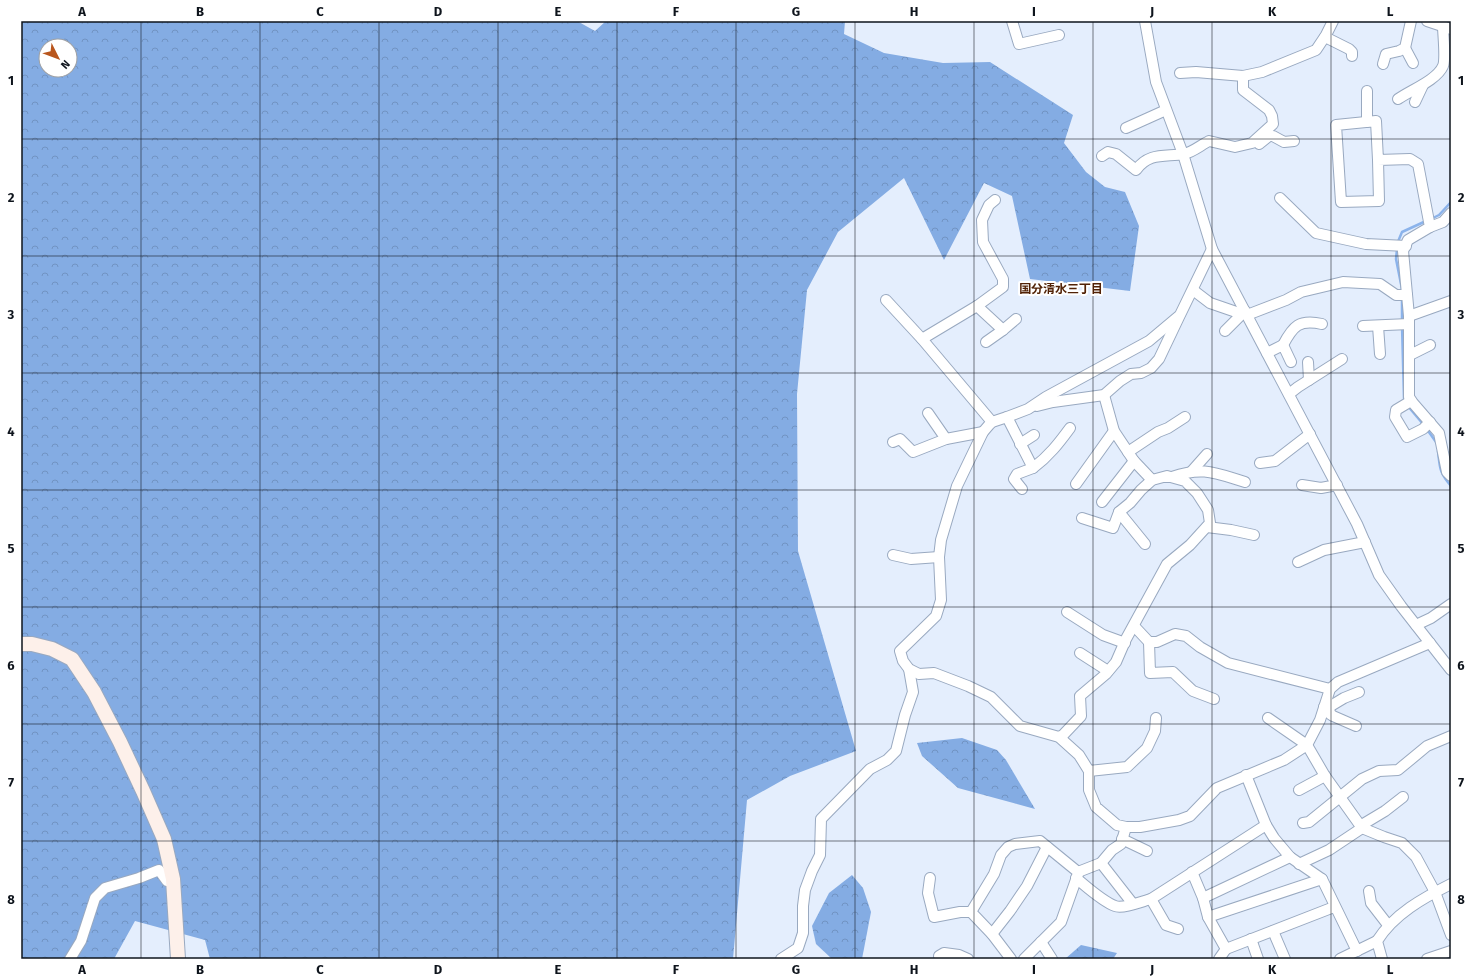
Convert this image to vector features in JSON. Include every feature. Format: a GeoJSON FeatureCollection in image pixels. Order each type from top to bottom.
{"type":"FeatureCollection","features":[{"type":"Feature","properties":{"kind":"street"},"geometry":{"type":"LineString","coordinates":[[1012,21],[1019,44],[1060,35]]}},
{"type":"Feature","properties":{"kind":"street"},"geometry":{"type":"LineString","coordinates":[[1145,21],[1156,82],[1183,154],[1212,249],[1337,485],[1365,542],[1379,575],[1451,670]]}},
{"type":"Feature","properties":{"kind":"street"},"geometry":{"type":"LineString","coordinates":[[1180,73],[1196,72],[1243,76],[1262,72],[1316,50],[1325,37],[1332,21]]}},
{"type":"Feature","properties":{"kind":"street"},"geometry":{"type":"LineString","coordinates":[[1383,64],[1386,54],[1399,51],[1404,48],[1411,21]]}},
{"type":"Feature","properties":{"kind":"street"},"geometry":{"type":"LineString","coordinates":[[1398,99],[1423,85],[1438,74],[1444,65],[1447,27],[1427,21]]}},
{"type":"Feature","properties":{"kind":"street"},"geometry":{"type":"LineString","coordinates":[[1325,37],[1349,48],[1352,52],[1352,56]]}},
{"type":"Feature","properties":{"kind":"street"},"geometry":{"type":"LineString","coordinates":[[1404,48],[1413,63]]}},
{"type":"Feature","properties":{"kind":"street"},"geometry":{"type":"LineString","coordinates":[[1235,147],[1252,143],[1273,124],[1272,116],[1269,110],[1243,90],[1243,76]]}},
{"type":"Feature","properties":{"kind":"street"},"geometry":{"type":"LineString","coordinates":[[1415,102],[1423,85]]}},
{"type":"Feature","properties":{"kind":"street"},"geometry":{"type":"LineString","coordinates":[[1367,122],[1368,91]]}},
{"type":"Feature","properties":{"kind":"street"},"geometry":{"type":"LineString","coordinates":[[1126,128],[1166,110]]}},
{"type":"Feature","properties":{"kind":"street"},"geometry":{"type":"LineString","coordinates":[[1376,121],[1378,160],[1379,201],[1341,202],[1336,125],[1376,121]]}},
{"type":"Feature","properties":{"kind":"street"},"geometry":{"type":"LineString","coordinates":[[1102,156],[1108,152],[1116,154],[1136,170],[1140,165],[1149,159],[1162,155],[1191,152],[1209,141],[1247,150],[1269,136],[1273,136],[1284,142],[1294,142]]}},
{"type":"Feature","properties":{"kind":"street"},"geometry":{"type":"LineString","coordinates":[[1378,160],[1410,159],[1418,164],[1429,222]]}},
{"type":"Feature","properties":{"kind":"street"},"geometry":{"type":"LineString","coordinates":[[1280,198],[1316,233],[1366,244],[1404,246]]}},
{"type":"Feature","properties":{"kind":"street"},"geometry":{"type":"LineString","coordinates":[[922,339],[977,306],[1003,287],[1003,279],[983,242],[982,220],[989,205],[995,200]]}},
{"type":"Feature","properties":{"kind":"street"},"geometry":{"type":"LineString","coordinates":[[1451,213],[1443,222],[1429,222],[1408,240],[1403,251],[1403,295],[1409,322],[1409,397],[1427,425],[1439,433],[1447,472],[1451,476]]}},
{"type":"Feature","properties":{"kind":"street"},"geometry":{"type":"LineString","coordinates":[[1212,249],[1159,359],[1151,368],[1141,373],[1131,374],[1120,381],[1104,396],[1053,402],[1028,409],[992,422],[983,432],[957,486],[941,540],[941,600],[936,616],[900,651],[903,661],[909,669],[919,674],[934,673],[968,686],[991,697],[1020,726],[1059,737],[1079,755],[1089,771],[1089,790],[1096,807],[1117,825],[1126,827],[1148,826],[1179,820],[1190,816],[1217,788],[1284,760],[1307,745],[1327,707],[1330,689],[1338,682],[1430,643]]}},
{"type":"Feature","properties":{"kind":"street"},"geometry":{"type":"LineString","coordinates":[[1225,331],[1245,313],[1286,300],[1301,292],[1343,282],[1380,284],[1403,295]]}},
{"type":"Feature","properties":{"kind":"street"},"geometry":{"type":"LineString","coordinates":[[1193,290],[1210,303],[1245,313]]}},
{"type":"Feature","properties":{"kind":"street"},"geometry":{"type":"LineString","coordinates":[[886,300],[922,339],[992,422]]}},
{"type":"Feature","properties":{"kind":"street"},"geometry":{"type":"LineString","coordinates":[[1363,326],[1397,325],[1409,322],[1451,301]]}},
{"type":"Feature","properties":{"kind":"street"},"geometry":{"type":"LineString","coordinates":[[977,306],[1003,330]]}},
{"type":"Feature","properties":{"kind":"street"},"geometry":{"type":"LineString","coordinates":[[1028,409],[1046,396],[1149,341],[1180,315]]}},
{"type":"Feature","properties":{"kind":"street"},"geometry":{"type":"LineString","coordinates":[[986,342],[1002,332],[1016,319]]}},
{"type":"Feature","properties":{"kind":"street"},"geometry":{"type":"LineString","coordinates":[[1267,352],[1283,345],[1291,330],[1302,323],[1312,322],[1322,324]]}},
{"type":"Feature","properties":{"kind":"street"},"geometry":{"type":"LineString","coordinates":[[1378,326],[1380,354]]}},
{"type":"Feature","properties":{"kind":"street"},"geometry":{"type":"LineString","coordinates":[[1283,345],[1291,362]]}},
{"type":"Feature","properties":{"kind":"street"},"geometry":{"type":"LineString","coordinates":[[1410,355],[1430,345]]}},
{"type":"Feature","properties":{"kind":"street"},"geometry":{"type":"LineString","coordinates":[[1289,394],[1342,359]]}},
{"type":"Feature","properties":{"kind":"street"},"geometry":{"type":"LineString","coordinates":[[1308,362],[1309,380]]}},
{"type":"Feature","properties":{"kind":"street"},"geometry":{"type":"LineString","coordinates":[[1104,396],[1114,431],[1131,457],[1152,480]]}},
{"type":"Feature","properties":{"kind":"street"},"geometry":{"type":"LineString","coordinates":[[1411,401],[1396,410],[1395,417],[1407,437],[1427,425]]}},
{"type":"Feature","properties":{"kind":"street"},"geometry":{"type":"LineString","coordinates":[[928,413],[946,439]]}},
{"type":"Feature","properties":{"kind":"street"},"geometry":{"type":"LineString","coordinates":[[1007,417],[1033,468]]}},
{"type":"Feature","properties":{"kind":"street"},"geometry":{"type":"LineString","coordinates":[[1102,502],[1131,457],[1158,432],[1168,428],[1185,417]]}},
{"type":"Feature","properties":{"kind":"street"},"geometry":{"type":"LineString","coordinates":[[1022,489],[1014,479],[1017,474],[1033,468],[1045,459],[1059,444],[1070,428]]}},
{"type":"Feature","properties":{"kind":"street"},"geometry":{"type":"LineString","coordinates":[[1076,484],[1114,431]]}},
{"type":"Feature","properties":{"kind":"street"},"geometry":{"type":"LineString","coordinates":[[893,442],[900,440],[913,452],[946,439],[983,432]]}},
{"type":"Feature","properties":{"kind":"street"},"geometry":{"type":"LineString","coordinates":[[1260,464],[1275,464],[1310,434]]}},
{"type":"Feature","properties":{"kind":"street"},"geometry":{"type":"LineString","coordinates":[[1020,444],[1034,435]]}},
{"type":"Feature","properties":{"kind":"street"},"geometry":{"type":"LineString","coordinates":[[1191,472],[1207,454]]}},
{"type":"Feature","properties":{"kind":"street"},"geometry":{"type":"LineString","coordinates":[[1172,477],[1202,470],[1244,482]]}},
{"type":"Feature","properties":{"kind":"street"},"geometry":{"type":"LineString","coordinates":[[1059,737],[1063,735],[1081,716],[1080,696],[1116,662],[1167,564],[1190,545],[1210,523],[1208,510],[1197,493],[1185,481],[1167,476],[1152,480],[1119,512],[1112,532],[1094,518],[1082,518]]}},
{"type":"Feature","properties":{"kind":"street"},"geometry":{"type":"LineString","coordinates":[[1302,485],[1320,488],[1337,485]]}},
{"type":"Feature","properties":{"kind":"street"},"geometry":{"type":"LineString","coordinates":[[1119,512],[1145,544]]}},
{"type":"Feature","properties":{"kind":"street"},"geometry":{"type":"LineString","coordinates":[[1207,527],[1231,530],[1254,536]]}},
{"type":"Feature","properties":{"kind":"street"},"geometry":{"type":"LineString","coordinates":[[1298,562],[1324,550],[1365,542]]}},
{"type":"Feature","properties":{"kind":"street"},"geometry":{"type":"LineString","coordinates":[[893,555],[911,559],[940,557]]}},
{"type":"Feature","properties":{"kind":"street"},"geometry":{"type":"LineString","coordinates":[[1416,625],[1431,618],[1451,604]]}},
{"type":"Feature","properties":{"kind":"street"},"geometry":{"type":"LineString","coordinates":[[1067,612],[1103,635],[1125,643]]}},
{"type":"Feature","properties":{"kind":"street"},"geometry":{"type":"LineString","coordinates":[[1134,626],[1149,642],[1150,673],[1173,672],[1193,691],[1214,699]]}},
{"type":"Feature","properties":{"kind":"street"},"geometry":{"type":"LineString","coordinates":[[1149,642],[1158,642],[1175,634],[1186,636],[1200,647],[1228,663],[1330,689]]}},
{"type":"Feature","properties":{"kind":"street"},"geometry":{"type":"LineString","coordinates":[[21,644],[32,644],[52,649],[72,659],[120,742],[164,839],[173,879],[178,959]]}},
{"type":"Feature","properties":{"kind":"street"},"geometry":{"type":"LineString","coordinates":[[1080,653],[1108,671]]}},
{"type":"Feature","properties":{"kind":"street"},"geometry":{"type":"LineString","coordinates":[[781,959],[798,948],[803,933],[803,906],[805,890],[820,855],[822,819],[870,769],[887,760],[896,751],[904,715],[913,692],[909,669]]}},
{"type":"Feature","properties":{"kind":"street"},"geometry":{"type":"LineString","coordinates":[[1327,707],[1359,692]]}},
{"type":"Feature","properties":{"kind":"street"},"geometry":{"type":"LineString","coordinates":[[1327,707],[1330,714],[1333,716],[1356,726]]}},
{"type":"Feature","properties":{"kind":"street"},"geometry":{"type":"LineString","coordinates":[[1089,771],[1127,767],[1147,748],[1155,731],[1156,718]]}},
{"type":"Feature","properties":{"kind":"street"},"geometry":{"type":"LineString","coordinates":[[1268,718],[1307,745],[1325,776],[1361,827],[1402,843],[1416,857],[1436,892],[1451,935]]}},
{"type":"Feature","properties":{"kind":"street"},"geometry":{"type":"LineString","coordinates":[[1303,823],[1309,822],[1362,779],[1378,771],[1398,770],[1427,746],[1451,736]]}},
{"type":"Feature","properties":{"kind":"street"},"geometry":{"type":"LineString","coordinates":[[1246,775],[1266,825],[1274,838],[1294,861],[1322,879],[1334,907],[1357,951]]}},
{"type":"Feature","properties":{"kind":"street"},"geometry":{"type":"LineString","coordinates":[[1299,790],[1325,776]]}},
{"type":"Feature","properties":{"kind":"street"},"geometry":{"type":"LineString","coordinates":[[1203,898],[1294,861],[1330,850],[1386,811],[1403,797]]}},
{"type":"Feature","properties":{"kind":"street"},"geometry":{"type":"LineString","coordinates":[[971,912],[994,874],[1001,855],[1008,847],[1015,844],[1040,842],[1100,896],[1116,906],[1133,904],[1151,899],[1266,825]]}},
{"type":"Feature","properties":{"kind":"street"},"geometry":{"type":"LineString","coordinates":[[1024,959],[1061,922],[1077,875],[1101,863],[1112,850],[1121,844],[1126,827]]}},
{"type":"Feature","properties":{"kind":"street"},"geometry":{"type":"LineString","coordinates":[[1122,839],[1147,851]]}},
{"type":"Feature","properties":{"kind":"street"},"geometry":{"type":"LineString","coordinates":[[992,934],[1027,886],[1047,847]]}},
{"type":"Feature","properties":{"kind":"street"},"geometry":{"type":"LineString","coordinates":[[1101,863],[1133,904]]}},
{"type":"Feature","properties":{"kind":"street"},"geometry":{"type":"LineString","coordinates":[[70,959],[81,941],[95,898],[105,888],[139,878],[159,870],[166,880],[173,879]]}},
{"type":"Feature","properties":{"kind":"street"},"geometry":{"type":"LineString","coordinates":[[1192,872],[1203,898],[1208,917],[1226,949]]}},
{"type":"Feature","properties":{"kind":"street"},"geometry":{"type":"LineString","coordinates":[[930,878],[928,893],[934,917],[960,912],[971,912],[992,934],[1011,959]]}},
{"type":"Feature","properties":{"kind":"street"},"geometry":{"type":"LineString","coordinates":[[1208,917],[1322,879]]}},
{"type":"Feature","properties":{"kind":"street"},"geometry":{"type":"LineString","coordinates":[[1340,959],[1376,941],[1388,925],[1402,912],[1451,884]]}},
{"type":"Feature","properties":{"kind":"street"},"geometry":{"type":"LineString","coordinates":[[1369,891],[1371,903],[1388,925]]}},
{"type":"Feature","properties":{"kind":"street"},"geometry":{"type":"LineString","coordinates":[[1151,899],[1166,925],[1178,929]]}},
{"type":"Feature","properties":{"kind":"street"},"geometry":{"type":"LineString","coordinates":[[1219,959],[1226,949],[1334,907]]}},
{"type":"Feature","properties":{"kind":"street"},"geometry":{"type":"LineString","coordinates":[[1273,931],[1284,959]]}},
{"type":"Feature","properties":{"kind":"street"},"geometry":{"type":"LineString","coordinates":[[1251,939],[1258,959]]}},
{"type":"Feature","properties":{"kind":"street"},"geometry":{"type":"LineString","coordinates":[[1376,941],[1382,959]]}},
{"type":"Feature","properties":{"kind":"street"},"geometry":{"type":"LineString","coordinates":[[1041,942],[1052,959]]}},
{"type":"Feature","properties":{"kind":"street"},"geometry":{"type":"LineString","coordinates":[[1427,959],[1451,951]]}},
{"type":"Feature","properties":{"kind":"street"},"geometry":{"type":"LineString","coordinates":[[940,956],[944,953],[959,955],[968,959]]}},
{"type":"Feature","properties":{"kind":"green space"},"geometry":{"type":"Polygon","coordinates":[[[21,21],[577,21],[595,31],[606,21],[845,21],[844,34],[884,53],[943,63],[990,62],[1073,115],[1064,143],[1086,172],[1105,187],[1125,192],[1139,226],[1130,291],[1030,279],[1012,196],[984,183],[944,260],[904,178],[838,232],[807,290],[797,394],[798,551],[856,751],[790,776],[747,800],[733,959],[210,959],[205,940],[135,921],[114,959],[21,959],[21,21]]]}},
{"type":"Feature","properties":{"kind":"green space"},"geometry":{"type":"Polygon","coordinates":[[[962,738],[997,750],[1006,760],[1035,809],[958,788],[922,756],[917,743],[962,738]]]}},
{"type":"Feature","properties":{"kind":"green space"},"geometry":{"type":"Polygon","coordinates":[[[852,875],[863,888],[871,912],[862,959],[832,959],[816,944],[812,926],[829,893],[852,875]]]}},
{"type":"Feature","properties":{"kind":"green space"},"geometry":{"type":"Polygon","coordinates":[[[1081,945],[1117,953],[1113,959],[1065,959],[1081,945]]]}},
{"type":"Feature","properties":{"kind":"waterway"},"geometry":{"type":"LineString","coordinates":[[1431,219],[1439,215],[1451,202]]}},
{"type":"Feature","properties":{"kind":"waterway"},"geometry":{"type":"LineString","coordinates":[[1397,244],[1402,232],[1426,221]]}},
{"type":"Feature","properties":{"kind":"waterway"},"geometry":{"type":"LineString","coordinates":[[1397,249],[1396,259],[1402,289]]}},
{"type":"Feature","properties":{"kind":"waterway"},"geometry":{"type":"LineString","coordinates":[[1402,298],[1402,321]]}},
{"type":"Feature","properties":{"kind":"waterway"},"geometry":{"type":"LineString","coordinates":[[1402,326],[1405,401]]}},
{"type":"Feature","properties":{"kind":"waterway"},"geometry":{"type":"LineString","coordinates":[[1407,405],[1423,424]]}},
{"type":"Feature","properties":{"kind":"waterway"},"geometry":{"type":"LineString","coordinates":[[1426,428],[1436,442]]}},
{"type":"Feature","properties":{"kind":"waterway"},"geometry":{"type":"LineString","coordinates":[[1438,451],[1441,470],[1451,486]]}},
{"type":"Feature","properties":{"kind":"district","name":"国分清水三丁目"},"geometry":{"type":"Point","coordinates":[1061,289]}}]}
